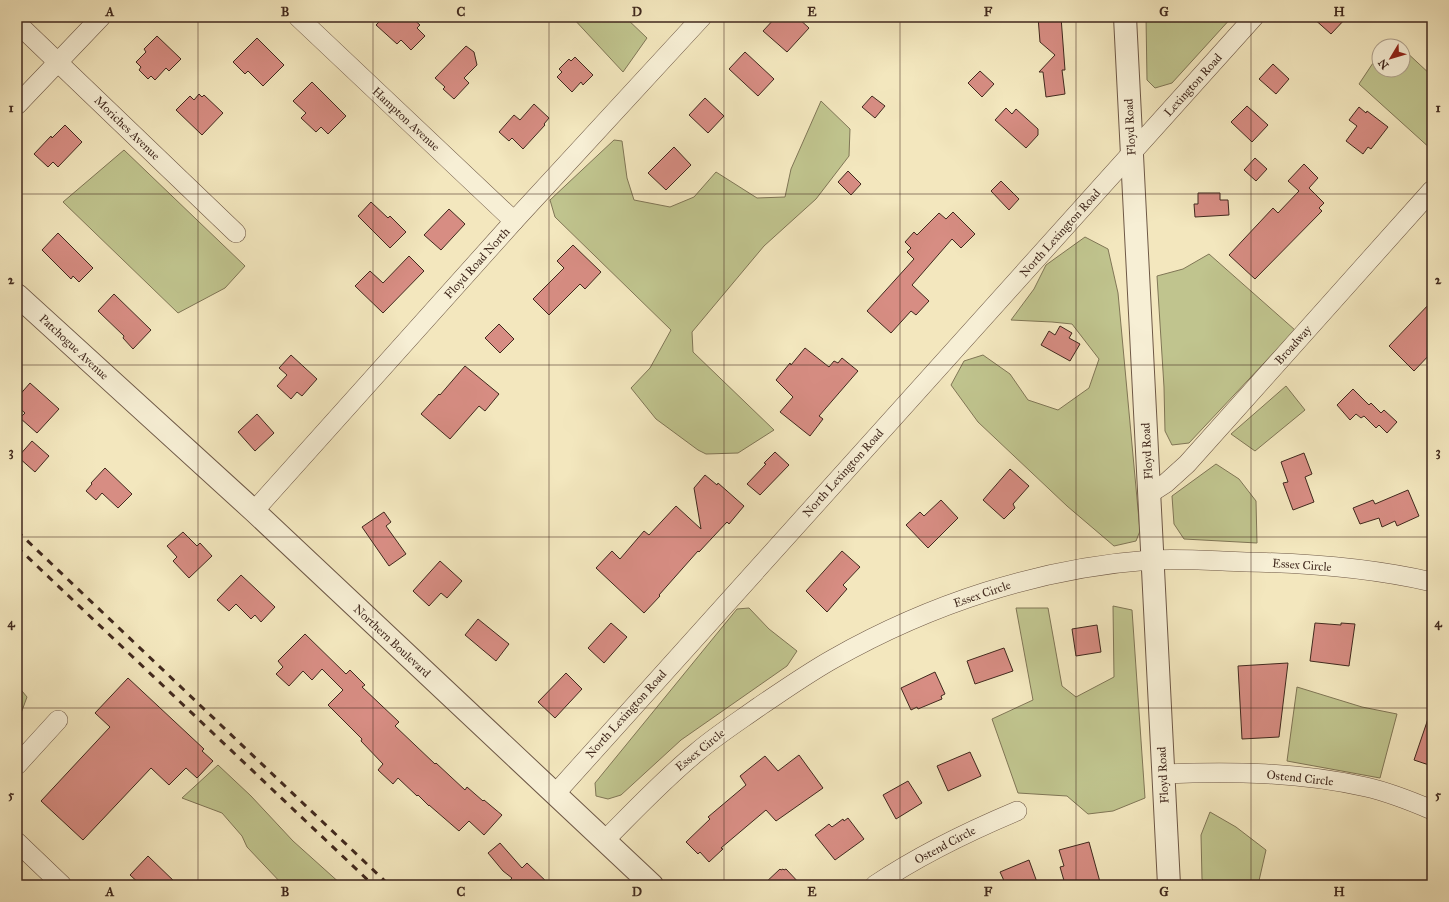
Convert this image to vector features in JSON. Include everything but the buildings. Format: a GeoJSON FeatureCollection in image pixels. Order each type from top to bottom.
{"type":"FeatureCollection","features":[{"type":"Feature","properties":{"kind":"street"},"geometry":{"type":"LineString","coordinates":[[17,105],[101,17]]}},
{"type":"Feature","properties":{"kind":"street","name":"Hampton Avenue"},"geometry":{"type":"LineString","coordinates":[[298,17],[514,221]]}},
{"type":"Feature","properties":{"kind":"street","name":"Floyd Road North"},"geometry":{"type":"LineString","coordinates":[[254,512],[514,221],[702,17]]}},
{"type":"Feature","properties":{"kind":"street","name":"Floyd Road"},"geometry":{"type":"LineString","coordinates":[[1125,17],[1169,885]]}},
{"type":"Feature","properties":{"kind":"street","name":"Lexington Road"},"geometry":{"type":"LineString","coordinates":[[1131,153],[1254,17]]}},
{"type":"Feature","properties":{"kind":"street","name":"Moriches Avenue"},"geometry":{"type":"LineString","coordinates":[[17,23],[236,233]]}},
{"type":"Feature","properties":{"kind":"street","name":"North Lexington Road"},"geometry":{"type":"LineString","coordinates":[[555,794],[1131,153]]}},
{"type":"Feature","properties":{"kind":"street","name":"Broadway"},"geometry":{"type":"LineString","coordinates":[[1149,494],[1166,483],[1187,464],[1432,190]]}},
{"type":"Feature","properties":{"kind":"street","name":"Patchogue Avenue"},"geometry":{"type":"LineString","coordinates":[[17,295],[130,399]]}},
{"type":"Feature","properties":{"kind":"street","name":"Northern Boulevard"},"geometry":{"type":"LineString","coordinates":[[130,399],[254,512],[652,885]]}},
{"type":"Feature","properties":{"kind":"street","name":"Essex Circle"},"geometry":{"type":"LineString","coordinates":[[605,840],[669,776],[698,750],[800,679],[864,642],[895,628],[956,602],[1019,582],[1090,568],[1152,560],[1267,562],[1371,570],[1431,579]]}},
{"type":"Feature","properties":{"kind":"street"},"geometry":{"type":"LineString","coordinates":[[17,765],[58,720]]}},
{"type":"Feature","properties":{"kind":"street","name":"Ostend Circle"},"geometry":{"type":"LineString","coordinates":[[1163,774],[1207,772],[1307,777],[1367,788],[1432,810]]}},
{"type":"Feature","properties":{"kind":"street","name":"Ostend Circle"},"geometry":{"type":"LineString","coordinates":[[875,885],[952,839],[1017,811]]}},
{"type":"Feature","properties":{"kind":"street"},"geometry":{"type":"LineString","coordinates":[[17,842],[62,885]]}},
{"type":"Feature","properties":{"kind":"green space"},"geometry":{"type":"Polygon","coordinates":[[[572,17],[625,17],[647,38],[623,72],[572,17]]]}},
{"type":"Feature","properties":{"kind":"green space"},"geometry":{"type":"Polygon","coordinates":[[[1146,17],[1232,17],[1172,83],[1155,88],[1147,80],[1146,17]]]}},
{"type":"Feature","properties":{"kind":"green space"},"geometry":{"type":"Polygon","coordinates":[[[1411,56],[1432,76],[1432,150],[1359,84],[1371,66],[1371,78],[1411,78],[1411,56]]]}},
{"type":"Feature","properties":{"kind":"green space"},"geometry":{"type":"Polygon","coordinates":[[[821,101],[850,129],[849,156],[816,199],[764,246],[692,332],[693,352],[774,430],[738,453],[706,454],[698,450],[656,419],[631,388],[650,368],[671,330],[555,217],[550,200],[614,140],[622,141],[627,178],[634,200],[670,207],[694,197],[716,172],[757,198],[785,197],[791,169],[821,101]]]}},
{"type":"Feature","properties":{"kind":"green space"},"geometry":{"type":"Polygon","coordinates":[[[124,150],[245,266],[225,288],[178,313],[63,202],[124,150]]]}},
{"type":"Feature","properties":{"kind":"green space"},"geometry":{"type":"Polygon","coordinates":[[[1085,237],[1108,249],[1118,293],[1140,531],[1136,541],[1114,546],[1067,506],[978,422],[951,385],[964,361],[983,355],[1010,374],[1028,400],[1058,410],[1089,388],[1099,359],[1072,324],[1011,320],[1034,289],[1046,265],[1085,237]]]}},
{"type":"Feature","properties":{"kind":"green space"},"geometry":{"type":"Polygon","coordinates":[[[1209,254],[1295,330],[1189,443],[1172,445],[1165,431],[1164,387],[1157,276],[1183,269],[1209,254]]]}},
{"type":"Feature","properties":{"kind":"green space"},"geometry":{"type":"Polygon","coordinates":[[[1286,386],[1305,410],[1255,451],[1231,434],[1286,386]]]}},
{"type":"Feature","properties":{"kind":"green space"},"geometry":{"type":"Polygon","coordinates":[[[1216,464],[1239,479],[1256,501],[1257,543],[1184,539],[1174,524],[1172,496],[1216,464]]]}},
{"type":"Feature","properties":{"kind":"green space"},"geometry":{"type":"Polygon","coordinates":[[[1113,606],[1132,610],[1145,798],[1113,811],[1088,814],[1067,796],[1018,793],[992,719],[1033,700],[1016,608],[1048,608],[1062,686],[1076,697],[1114,677],[1113,606]]]}},
{"type":"Feature","properties":{"kind":"green space"},"geometry":{"type":"Polygon","coordinates":[[[749,608],[769,629],[797,651],[787,666],[681,740],[621,795],[608,799],[596,796],[595,783],[737,609],[749,608]]]}},
{"type":"Feature","properties":{"kind":"green space"},"geometry":{"type":"Polygon","coordinates":[[[17,685],[27,697],[17,724],[17,685]]]}},
{"type":"Feature","properties":{"kind":"green space"},"geometry":{"type":"Polygon","coordinates":[[[1297,687],[1362,707],[1397,714],[1380,778],[1287,761],[1297,687]]]}},
{"type":"Feature","properties":{"kind":"green space"},"geometry":{"type":"Polygon","coordinates":[[[218,765],[251,796],[293,841],[342,885],[283,885],[247,847],[242,836],[222,813],[182,798],[218,765]]]}},
{"type":"Feature","properties":{"kind":"green space"},"geometry":{"type":"Polygon","coordinates":[[[1210,812],[1236,827],[1266,850],[1258,885],[1207,885],[1202,879],[1201,835],[1210,812]]]}},
{"type":"Feature","properties":{"kind":"railway"},"geometry":{"type":"LineString","coordinates":[[17,531],[389,885]]}},
{"type":"Feature","properties":{"kind":"railway"},"geometry":{"type":"LineString","coordinates":[[17,547],[373,885]]}}]}
